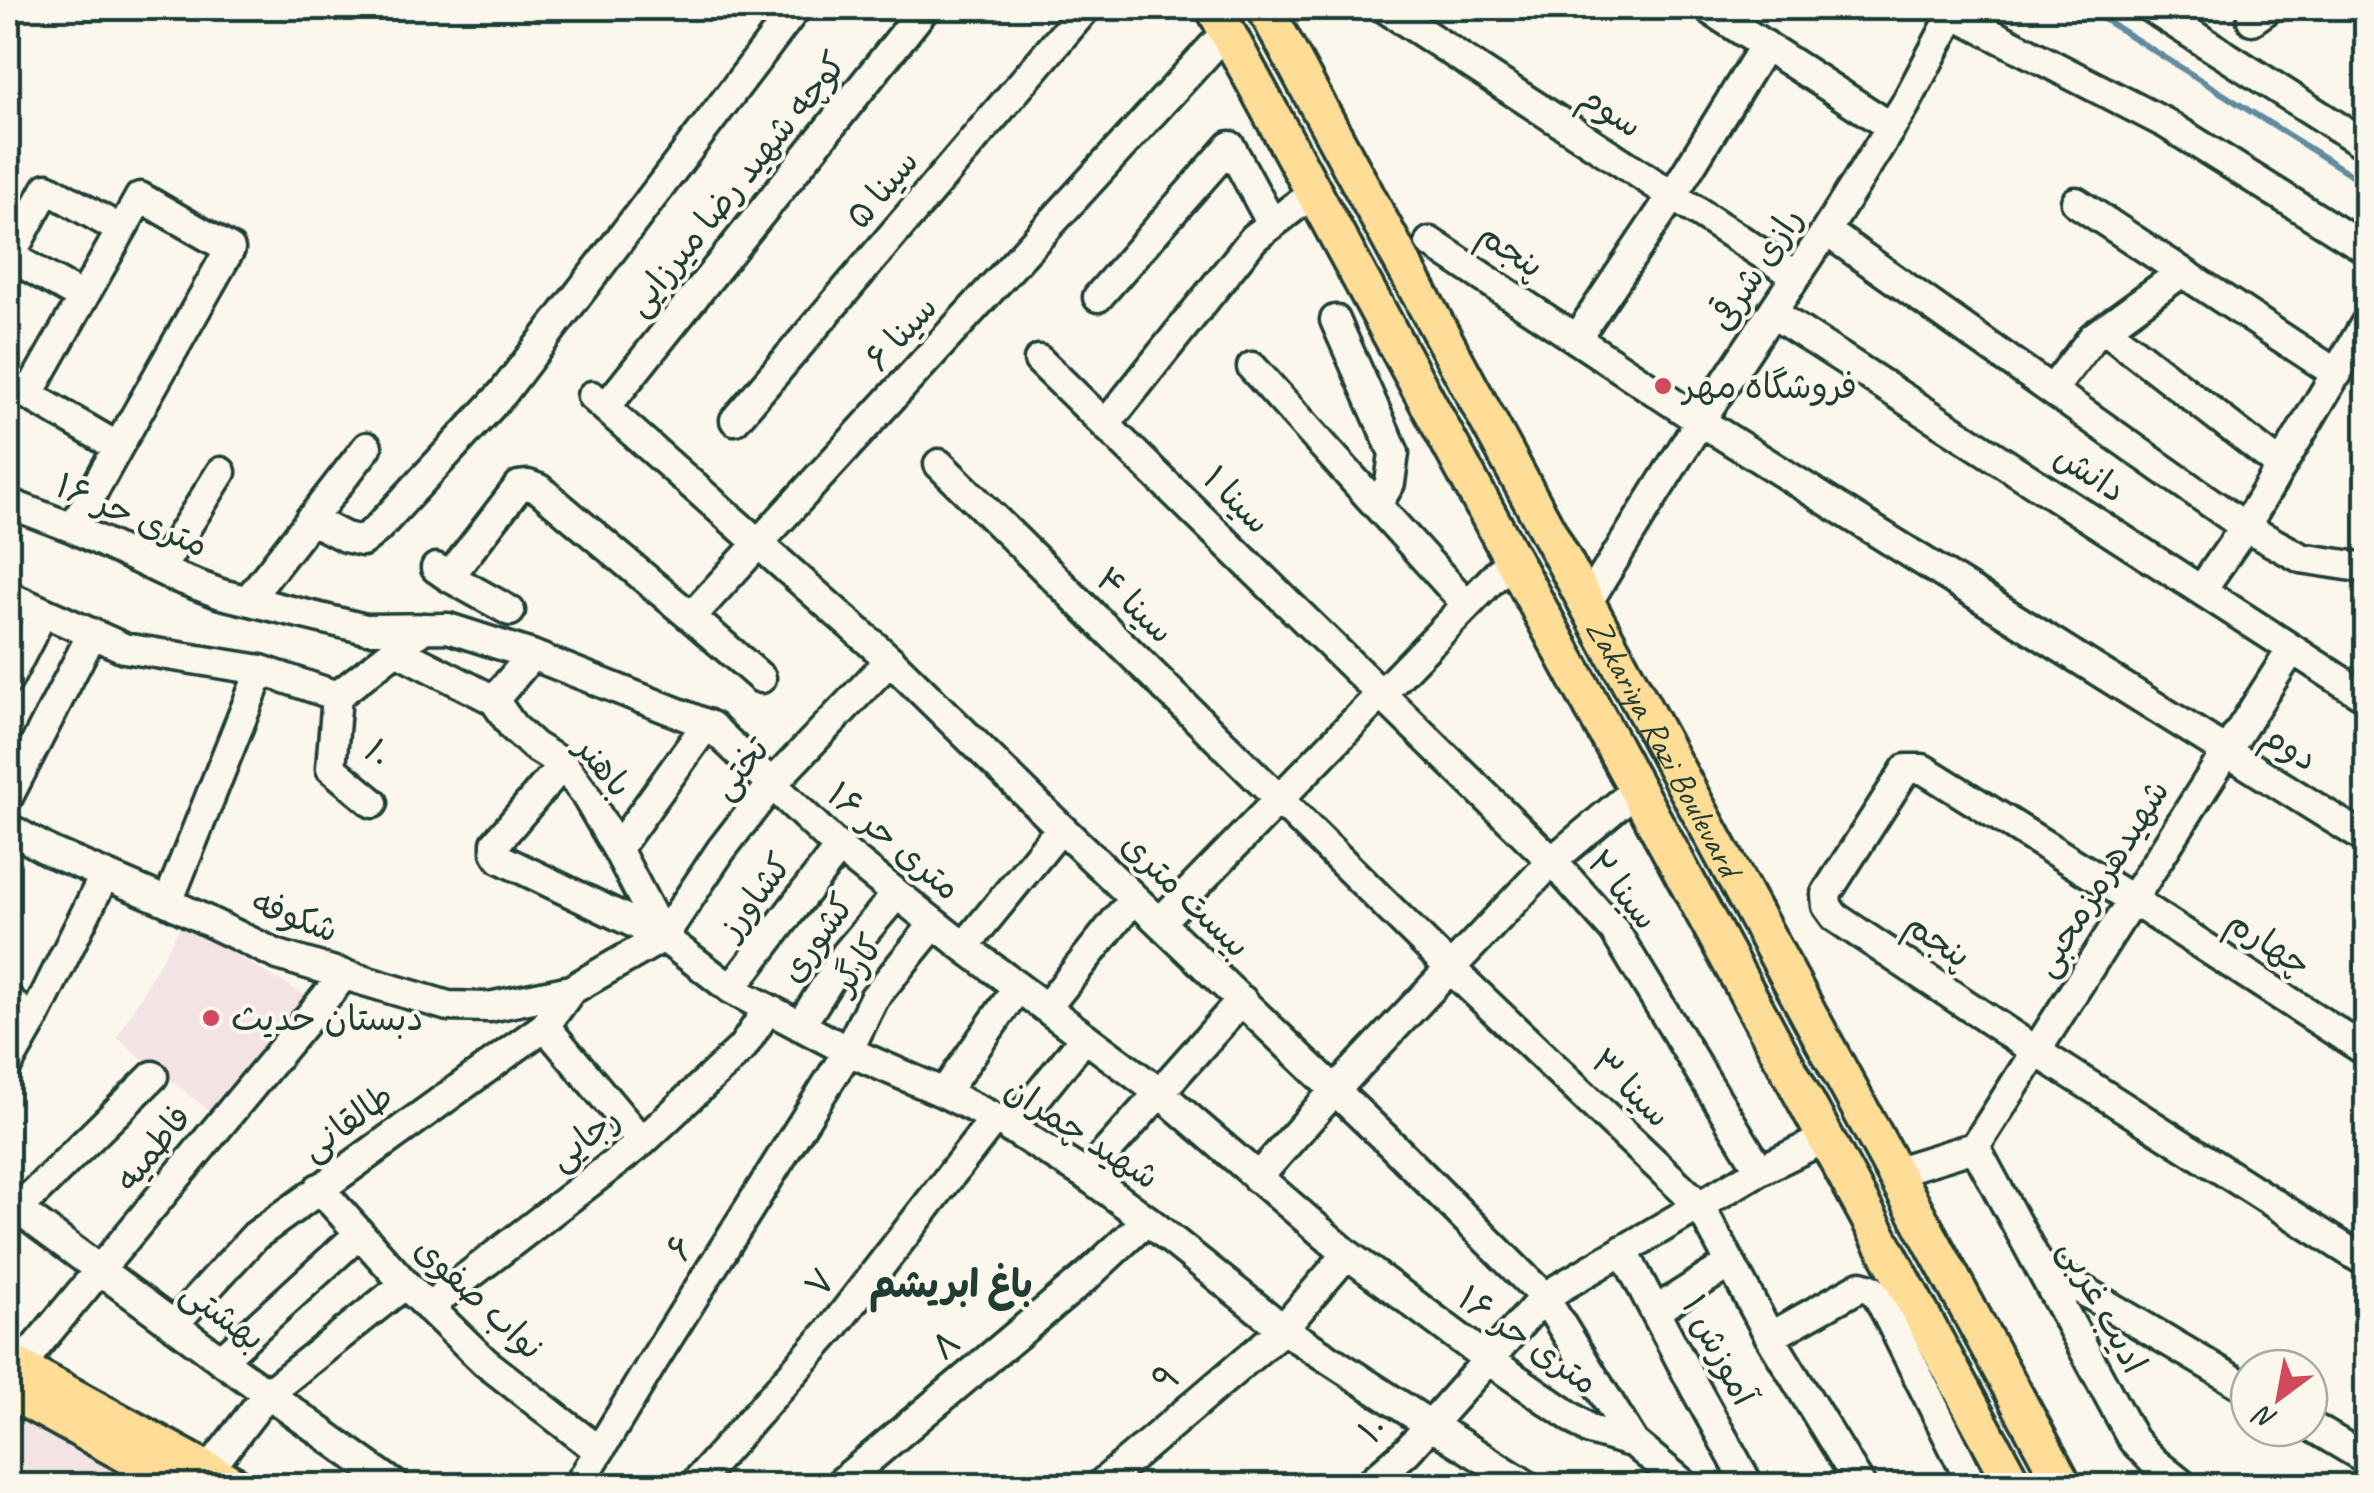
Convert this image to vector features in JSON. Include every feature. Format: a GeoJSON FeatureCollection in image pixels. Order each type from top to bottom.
{"type":"FeatureCollection","features":[{"type":"Feature","properties":{"kind":"main road","name":"Zakariya Razi Boulevard"},"geometry":{"type":"LineString","coordinates":[[1264,8],[2064,1486]]}},
{"type":"Feature","properties":{"kind":"main road","name":"Zakariya Razi Boulevard"},"geometry":{"type":"LineString","coordinates":[[1221,19],[1826,1138],[1905,1318],[2014,1486]]}},
{"type":"Feature","properties":{"kind":"main road"},"geometry":{"type":"LineString","coordinates":[[1548,623],[1587,603]]}},
{"type":"Feature","properties":{"kind":"main road"},"geometry":{"type":"LineString","coordinates":[[12,1373],[209,1481]]}},
{"type":"Feature","properties":{"kind":"street"},"geometry":{"type":"LineString","coordinates":[[310,519],[362,541],[377,529],[503,393],[796,8]]}},
{"type":"Feature","properties":{"kind":"street","name":"کوچه شهید رضا میرزایی"},"geometry":{"type":"LineString","coordinates":[[599,401],[925,8]]}},
{"type":"Feature","properties":{"kind":"street","name":"سینا ۵"},"geometry":{"type":"LineString","coordinates":[[735,420],[1086,8]]}},
{"type":"Feature","properties":{"kind":"street","name":"سوم"},"geometry":{"type":"LineString","coordinates":[[1384,8],[1796,276]]}},
{"type":"Feature","properties":{"kind":"street"},"geometry":{"type":"LineString","coordinates":[[1707,8],[1891,127]]}},
{"type":"Feature","properties":{"kind":"street"},"geometry":{"type":"LineString","coordinates":[[2152,8],[2366,145]]}},
{"type":"Feature","properties":{"kind":"street"},"geometry":{"type":"LineString","coordinates":[[1954,11],[2165,123],[2366,249]]}},
{"type":"Feature","properties":{"kind":"street","name":"رازی شرقی"},"geometry":{"type":"LineString","coordinates":[[1587,603],[1891,127],[1954,11]]}},
{"type":"Feature","properties":{"kind":"street","name":"سینا ۶"},"geometry":{"type":"LineString","coordinates":[[691,617],[760,544],[1221,19]]}},
{"type":"Feature","properties":{"kind":"street"},"geometry":{"type":"LineString","coordinates":[[1576,339],[1672,196],[1765,44]]}},
{"type":"Feature","properties":{"kind":"street"},"geometry":{"type":"LineString","coordinates":[[1098,296],[1230,146],[1272,224]]}},
{"type":"Feature","properties":{"kind":"street"},"geometry":{"type":"LineString","coordinates":[[83,298],[9,256],[48,188],[121,230]]}},
{"type":"Feature","properties":{"kind":"street"},"geometry":{"type":"LineString","coordinates":[[1106,424],[1254,238],[1314,192]]}},
{"type":"Feature","properties":{"kind":"street"},"geometry":{"type":"LineString","coordinates":[[74,528],[230,249],[140,197],[83,298],[18,390],[118,448]]}},
{"type":"Feature","properties":{"kind":"street"},"geometry":{"type":"LineString","coordinates":[[2076,202],[2336,374]]}},
{"type":"Feature","properties":{"kind":"street"},"geometry":{"type":"LineString","coordinates":[[1826,231],[2246,526],[2300,558],[2366,568]]}},
{"type":"Feature","properties":{"kind":"street","name":"پنجم"},"geometry":{"type":"LineString","coordinates":[[1430,242],[1700,421]]}},
{"type":"Feature","properties":{"kind":"street"},"geometry":{"type":"LineString","coordinates":[[2052,390],[2093,338],[2182,272]]}},
{"type":"Feature","properties":{"kind":"street","name":"دانش"},"geometry":{"type":"LineString","coordinates":[[1772,313],[2366,697]]}},
{"type":"Feature","properties":{"kind":"street"},"geometry":{"type":"LineString","coordinates":[[1334,320],[1394,453],[1390,483],[1377,505]]}},
{"type":"Feature","properties":{"kind":"street"},"geometry":{"type":"LineString","coordinates":[[2202,589],[2246,526],[2366,323]]}},
{"type":"Feature","properties":{"kind":"street"},"geometry":{"type":"LineString","coordinates":[[2105,329],[2281,466]]}},
{"type":"Feature","properties":{"kind":"street","name":"۱ سینا"},"geometry":{"type":"LineString","coordinates":[[1040,360],[1380,695]]}},
{"type":"Feature","properties":{"kind":"street"},"geometry":{"type":"LineString","coordinates":[[1252,368],[1467,605]]}},
{"type":"Feature","properties":{"kind":"street","name":"بیست متری"},"geometry":{"type":"LineString","coordinates":[[599,401],[890,660],[1336,1090],[1544,1297],[1634,1443],[1686,1486]]}},
{"type":"Feature","properties":{"kind":"street","name":"دوم"},"geometry":{"type":"LineString","coordinates":[[1700,421],[2366,839]]}},
{"type":"Feature","properties":{"kind":"street"},"geometry":{"type":"LineString","coordinates":[[248,600],[367,447]]}},
{"type":"Feature","properties":{"kind":"street","name":"سینا ۴"},"geometry":{"type":"LineString","coordinates":[[938,464],[1280,799]]}},
{"type":"Feature","properties":{"kind":"street"},"geometry":{"type":"LineString","coordinates":[[160,569],[220,472]]}},
{"type":"Feature","properties":{"kind":"street"},"geometry":{"type":"LineString","coordinates":[[510,611],[443,573],[519,486],[528,485],[539,489],[761,678]]}},
{"type":"Feature","properties":{"kind":"street","name":"۱۶ متری حر"},"geometry":{"type":"LineString","coordinates":[[8,503],[221,594],[366,629],[448,628],[532,655],[711,726],[838,848],[1160,1093],[1348,1254],[1488,1360],[1590,1430],[1634,1443]]}},
{"type":"Feature","properties":{"kind":"street"},"geometry":{"type":"LineString","coordinates":[[1160,922],[1512,558]]}},
{"type":"Feature","properties":{"kind":"street"},"geometry":{"type":"LineString","coordinates":[[8,596],[124,648],[261,670],[338,696],[424,628]]}},
{"type":"Feature","properties":{"kind":"street"},"geometry":{"type":"LineString","coordinates":[[8,680],[44,612]]}},
{"type":"Feature","properties":{"kind":"street"},"geometry":{"type":"LineString","coordinates":[[8,797],[92,634]]}},
{"type":"Feature","properties":{"kind":"street","name":"شهیدهرمزمحبی"},"geometry":{"type":"LineString","coordinates":[[1975,1147],[2292,649]]}},
{"type":"Feature","properties":{"kind":"street","name":"باهنر"},"geometry":{"type":"LineString","coordinates":[[396,650],[494,700],[513,728],[562,764],[617,848],[663,937]]}},
{"type":"Feature","properties":{"kind":"street"},"geometry":{"type":"LineString","coordinates":[[494,700],[532,655]]}},
{"type":"Feature","properties":{"kind":"street","name":"تختی"},"geometry":{"type":"LineString","coordinates":[[663,937],[721,850],[772,784],[890,660]]}},
{"type":"Feature","properties":{"kind":"street"},"geometry":{"type":"LineString","coordinates":[[168,902],[261,670]]}},
{"type":"Feature","properties":{"kind":"street","name":"سینا ۲"},"geometry":{"type":"LineString","coordinates":[[1380,695],[1552,861],[1614,930],[1760,1170]]}},
{"type":"Feature","properties":{"kind":"street","name":"۱۰"},"geometry":{"type":"LineString","coordinates":[[338,696],[331,768],[373,803]]}},
{"type":"Feature","properties":{"kind":"street"},"geometry":{"type":"LineString","coordinates":[[617,848],[707,724]]}},
{"type":"Feature","properties":{"kind":"street"},"geometry":{"type":"LineString","coordinates":[[562,764],[496,842],[496,852],[500,858],[663,937]]}},
{"type":"Feature","properties":{"kind":"street","name":"پنجم"},"geometry":{"type":"LineString","coordinates":[[2131,899],[1923,769],[1914,768],[1906,769],[1826,894],[1827,906],[1835,917],[2037,1052],[2366,1262]]}},
{"type":"Feature","properties":{"kind":"street"},"geometry":{"type":"LineString","coordinates":[[1257,1178],[1552,861],[1637,789]]}},
{"type":"Feature","properties":{"kind":"street","name":"سینا ۳"},"geometry":{"type":"LineString","coordinates":[[1280,799],[1450,968],[1700,1206],[1770,1337],[1861,1486]]}},
{"type":"Feature","properties":{"kind":"street","name":"شکوفه"},"geometry":{"type":"LineString","coordinates":[[8,828],[51,852],[168,902],[278,956],[404,994],[448,1006],[489,1008],[571,990]]}},
{"type":"Feature","properties":{"kind":"street"},"geometry":{"type":"LineString","coordinates":[[964,947],[1061,828]]}},
{"type":"Feature","properties":{"kind":"street","name":"کشاورز"},"geometry":{"type":"LineString","coordinates":[[731,989],[838,848]]}},
{"type":"Feature","properties":{"kind":"street"},"geometry":{"type":"LineString","coordinates":[[8,1064],[104,876]]}},
{"type":"Feature","properties":{"kind":"street","name":"کشوری"},"geometry":{"type":"LineString","coordinates":[[800,1026],[846,954],[896,895]]}},
{"type":"Feature","properties":{"kind":"street","name":"چهارم"},"geometry":{"type":"LineString","coordinates":[[2131,899],[2366,1051]]}},
{"type":"Feature","properties":{"kind":"street"},"geometry":{"type":"LineString","coordinates":[[1046,1008],[1122,913]]}},
{"type":"Feature","properties":{"kind":"street","name":"کارگر"},"geometry":{"type":"LineString","coordinates":[[848,1051],[874,998],[934,924]]}},
{"type":"Feature","properties":{"kind":"street"},"geometry":{"type":"LineString","coordinates":[[571,990],[663,937]]}},
{"type":"Feature","properties":{"kind":"street","name":"شهید چمران"},"geometry":{"type":"LineString","coordinates":[[663,937],[731,989],[848,1051],[1003,1124],[1086,1176],[1283,1329],[1528,1486]]}},
{"type":"Feature","properties":{"kind":"street","name":"فاطمیه"},"geometry":{"type":"LineString","coordinates":[[12,1373],[101,1271],[344,974]]}},
{"type":"Feature","properties":{"kind":"street"},"geometry":{"type":"LineString","coordinates":[[944,1093],[1018,987]]}},
{"type":"Feature","properties":{"kind":"street","name":"طالقانی"},"geometry":{"type":"LineString","coordinates":[[173,1325],[256,1236],[545,1026],[571,990]]}},
{"type":"Feature","properties":{"kind":"street"},"geometry":{"type":"LineString","coordinates":[[8,998],[32,1022]]}},
{"type":"Feature","properties":{"kind":"street"},"geometry":{"type":"LineString","coordinates":[[1086,1176],[1242,1000]]}},
{"type":"Feature","properties":{"kind":"street","name":"رجایی"},"geometry":{"type":"LineString","coordinates":[[428,1307],[642,1142],[742,1048],[768,1009]]}},
{"type":"Feature","properties":{"kind":"street"},"geometry":{"type":"LineString","coordinates":[[545,1026],[642,1142]]}},
{"type":"Feature","properties":{"kind":"street","name":"۷"},"geometry":{"type":"LineString","coordinates":[[693,1486],[834,1326],[1003,1124],[1086,1037]]}},
{"type":"Feature","properties":{"kind":"street","name":"۶"},"geometry":{"type":"LineString","coordinates":[[578,1486],[848,1051]]}},
{"type":"Feature","properties":{"kind":"street"},"geometry":{"type":"LineString","coordinates":[[13,1206],[153,1076]]}},
{"type":"Feature","properties":{"kind":"street","name":"۱۰"},"geometry":{"type":"LineString","coordinates":[[1367,1486],[1406,1451],[1544,1297],[1760,1170],[1826,1138]]}},
{"type":"Feature","properties":{"kind":"street"},"geometry":{"type":"LineString","coordinates":[[1894,1172],[1975,1147]]}},
{"type":"Feature","properties":{"kind":"street","name":"ادیب غربی"},"geometry":{"type":"LineString","coordinates":[[1975,1147],[2133,1440],[2184,1486]]}},
{"type":"Feature","properties":{"kind":"street","name":"نواب صفوی"},"geometry":{"type":"LineString","coordinates":[[319,1188],[405,1284],[485,1362],[599,1451]]}},
{"type":"Feature","properties":{"kind":"street","name":"بهشتی"},"geometry":{"type":"LineString","coordinates":[[13,1206],[396,1486]]}},
{"type":"Feature","properties":{"kind":"street","name":"۸"},"geometry":{"type":"LineString","coordinates":[[837,1486],[1147,1220]]}},
{"type":"Feature","properties":{"kind":"street"},"geometry":{"type":"LineString","coordinates":[[220,1360],[360,1234]]}},
{"type":"Feature","properties":{"kind":"street","name":"آموزش ۱"},"geometry":{"type":"LineString","coordinates":[[1623,1250],[1750,1486]]}},
{"type":"Feature","properties":{"kind":"street","name":"۹"},"geometry":{"type":"LineString","coordinates":[[1099,1486],[1283,1329],[1348,1254]]}},
{"type":"Feature","properties":{"kind":"street"},"geometry":{"type":"LineString","coordinates":[[1655,1310],[1729,1264]]}},
{"type":"Feature","properties":{"kind":"street"},"geometry":{"type":"LineString","coordinates":[[2038,1264],[2229,1377]]}},
{"type":"Feature","properties":{"kind":"street"},"geometry":{"type":"LineString","coordinates":[[209,1481],[267,1394],[405,1284]]}},
{"type":"Feature","properties":{"kind":"street"},"geometry":{"type":"LineString","coordinates":[[1770,1337],[1861,1286],[1871,1289],[1905,1318],[1974,1486]]}},
{"type":"Feature","properties":{"kind":"street"},"geometry":{"type":"LineString","coordinates":[[2329,1436],[2366,1456]]}},
{"type":"Feature","properties":{"kind":"shaded area","name":"دبستان حدیث"},"geometry":{"type":"Polygon","coordinates":[[[181,925],[311,998],[212,1113],[117,1038],[181,925]]]}},
{"type":"Feature","properties":{"kind":"shaded area"},"geometry":{"type":"Polygon","coordinates":[[[10,1415],[141,1485],[8,1485],[10,1415]]]}},
{"type":"Feature","properties":{"kind":"waterway"},"geometry":{"type":"LineString","coordinates":[[2086,8],[2366,184]]}},
{"type":"Feature","properties":{"kind":"place","name":"فروشگاه مهر"},"geometry":{"type":"Point","coordinates":[1663,386]}},
{"type":"Feature","properties":{"kind":"place","name":"دبستان حدیث"},"geometry":{"type":"Point","coordinates":[211,1018]}},
{"type":"Feature","properties":{"kind":"district","name":"باغ ابریشم"},"geometry":{"type":"Point","coordinates":[951,1284]}}]}
